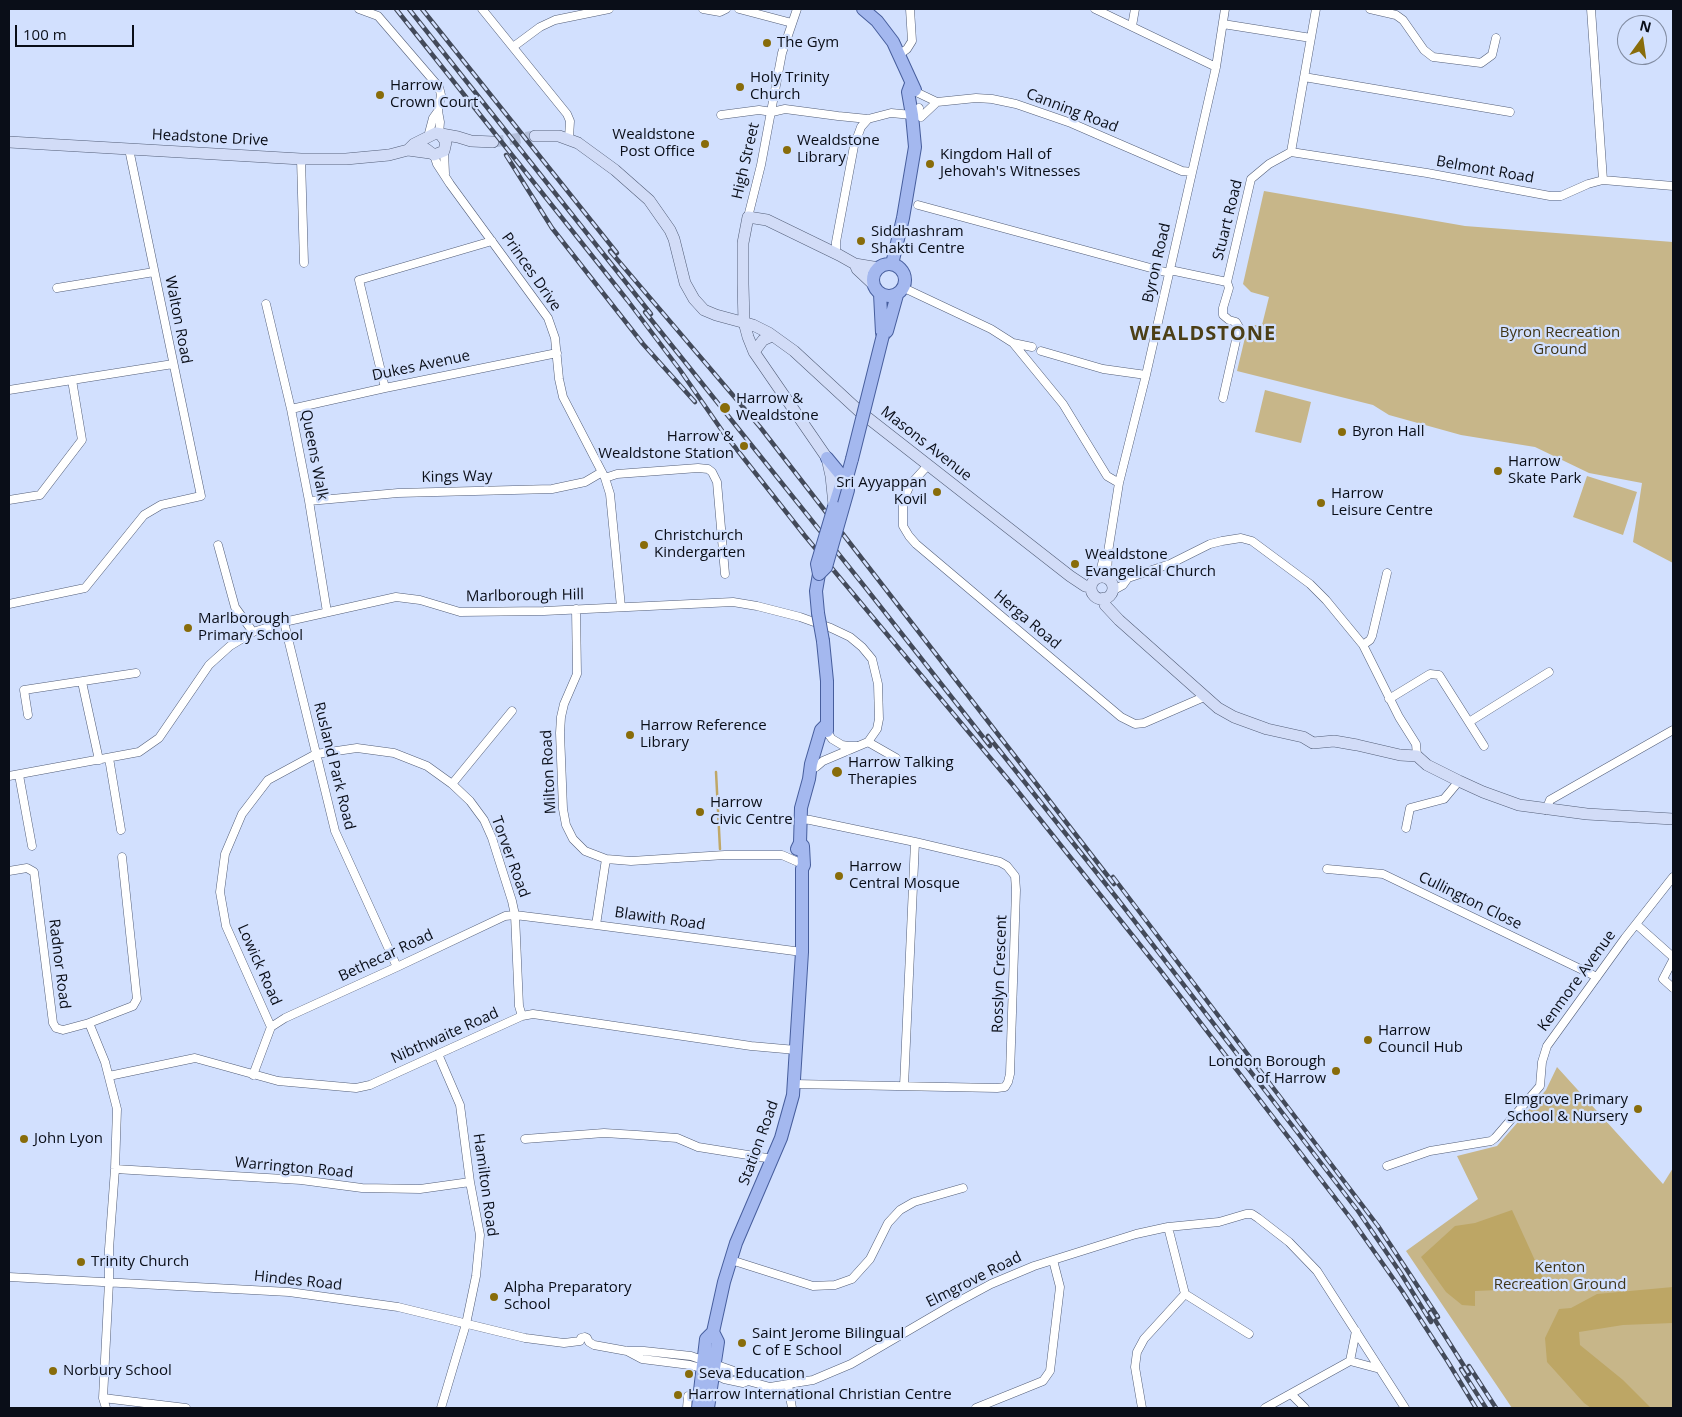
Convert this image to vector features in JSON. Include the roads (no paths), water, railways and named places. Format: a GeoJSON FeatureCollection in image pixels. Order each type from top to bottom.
{"type":"FeatureCollection","features":[{"type":"Feature","properties":{"kind":"main road"},"geometry":{"type":"LineString","coordinates":[[864,9],[886,32],[900,54],[914,88],[908,92],[917,113],[920,141],[915,147],[903,218],[892,264]]}},
{"type":"Feature","properties":{"kind":"main road"},"geometry":{"type":"LineString","coordinates":[[826,728],[827,681],[816,592],[819,574],[816,564],[840,488],[846,482],[884,327],[905,278],[904,273],[892,264],[885,264],[874,274],[884,327]]}},
{"type":"Feature","properties":{"kind":"main road"},"geometry":{"type":"LineString","coordinates":[[876,289],[889,297],[900,292]]}},
{"type":"Feature","properties":{"kind":"main road"},"geometry":{"type":"LineString","coordinates":[[819,574],[826,567],[829,559],[848,490],[846,482],[831,464]]}},
{"type":"Feature","properties":{"kind":"main road","name":"Station Road"},"geometry":{"type":"LineString","coordinates":[[809,779],[816,767],[826,728]]}},
{"type":"Feature","properties":{"kind":"main road","name":"Station Road"},"geometry":{"type":"LineString","coordinates":[[708,1408],[706,1340],[714,1332],[722,1288],[736,1243],[772,1159],[790,1107],[794,1084],[802,952],[800,865],[804,865],[803,846],[798,845],[800,819],[811,764],[821,730],[826,728]]}},
{"type":"Feature","properties":{"kind":"main road","name":"Station Road"},"geometry":{"type":"LineString","coordinates":[[698,1408],[699,1395],[708,1366]]}},
{"type":"Feature","properties":{"kind":"street"},"geometry":{"type":"LineString","coordinates":[[359,9],[378,16],[439,87],[441,95],[438,111],[433,118],[433,136],[425,146],[438,152],[445,139],[433,136]]}},
{"type":"Feature","properties":{"kind":"street"},"geometry":{"type":"LineString","coordinates":[[482,9],[567,114],[570,121],[569,138],[551,135],[536,136]]}},
{"type":"Feature","properties":{"kind":"street"},"geometry":{"type":"LineString","coordinates":[[513,47],[540,27],[555,20],[609,9]]}},
{"type":"Feature","properties":{"kind":"street"},"geometry":{"type":"LineString","coordinates":[[704,9],[720,12],[726,9]]}},
{"type":"Feature","properties":{"kind":"street"},"geometry":{"type":"LineString","coordinates":[[739,9],[792,23]]}},
{"type":"Feature","properties":{"kind":"street","name":"High Street"},"geometry":{"type":"LineString","coordinates":[[797,9],[782,53],[776,78],[762,165],[743,243],[744,322],[754,352],[831,464]]}},
{"type":"Feature","properties":{"kind":"street"},"geometry":{"type":"LineString","coordinates":[[900,54],[907,49],[912,41],[910,9]]}},
{"type":"Feature","properties":{"kind":"street"},"geometry":{"type":"LineString","coordinates":[[1095,9],[1216,67]]}},
{"type":"Feature","properties":{"kind":"street"},"geometry":{"type":"LineString","coordinates":[[1132,26],[1136,9]]}},
{"type":"Feature","properties":{"kind":"street","name":"Byron Road"},"geometry":{"type":"LineString","coordinates":[[1105,575],[1103,560],[1108,552],[1119,483],[1146,375],[1216,67],[1225,9]]}},
{"type":"Feature","properties":{"kind":"street"},"geometry":{"type":"LineString","coordinates":[[1291,152],[1316,9]]}},
{"type":"Feature","properties":{"kind":"street"},"geometry":{"type":"LineString","coordinates":[[1370,9],[1396,15],[1403,20],[1424,50],[1433,56],[1481,63],[1492,55],[1496,38]]}},
{"type":"Feature","properties":{"kind":"street"},"geometry":{"type":"LineString","coordinates":[[1591,9],[1603,180]]}},
{"type":"Feature","properties":{"kind":"street"},"geometry":{"type":"LineString","coordinates":[[1223,24],[1311,38]]}},
{"type":"Feature","properties":{"kind":"street"},"geometry":{"type":"LineString","coordinates":[[1304,77],[1510,112]]}},
{"type":"Feature","properties":{"kind":"street"},"geometry":{"type":"LineString","coordinates":[[914,88],[938,102]]}},
{"type":"Feature","properties":{"kind":"street","name":"Canning Road"},"geometry":{"type":"LineString","coordinates":[[938,102],[976,98],[1016,104],[1071,123],[1182,171],[1192,172]]}},
{"type":"Feature","properties":{"kind":"street"},"geometry":{"type":"LineString","coordinates":[[721,115],[759,110],[772,112],[785,109],[868,119],[891,112],[917,113],[938,102]]}},
{"type":"Feature","properties":{"kind":"street"},"geometry":{"type":"LineString","coordinates":[[836,254],[836,242],[854,146],[861,127],[868,119]]}},
{"type":"Feature","properties":{"kind":"street","name":"Headstone Drive"},"geometry":{"type":"LineString","coordinates":[[408,150],[414,144],[433,136],[458,137],[471,142]]}},
{"type":"Feature","properties":{"kind":"street","name":"Masons Avenue"},"geometry":{"type":"LineString","coordinates":[[569,138],[586,148],[636,188],[658,212],[674,239],[685,283],[699,305],[710,314],[744,322],[764,330],[794,352],[859,411],[1070,576],[1085,586],[1091,587]]}},
{"type":"Feature","properties":{"kind":"street","name":"Headstone Drive"},"geometry":{"type":"LineString","coordinates":[[9,142],[346,159],[389,155],[408,150],[438,152],[471,142],[493,142]]}},
{"type":"Feature","properties":{"kind":"street","name":"Walton Road"},"geometry":{"type":"LineString","coordinates":[[9,604],[85,588],[144,515],[161,506],[201,496],[129,149]]}},
{"type":"Feature","properties":{"kind":"street","name":"Princes Drive"},"geometry":{"type":"LineString","coordinates":[[438,152],[437,164],[450,184],[548,318],[555,338],[562,396],[604,475],[610,494],[621,607]]}},
{"type":"Feature","properties":{"kind":"street","name":"Belmont Road"},"geometry":{"type":"LineString","coordinates":[[1291,152],[1427,173],[1550,196],[1561,196],[1588,184],[1603,180],[1673,186]]}},
{"type":"Feature","properties":{"kind":"street","name":"Stuart Road"},"geometry":{"type":"LineString","coordinates":[[918,205],[1169,272],[1227,282],[1251,179],[1269,164],[1291,152]]}},
{"type":"Feature","properties":{"kind":"street"},"geometry":{"type":"LineString","coordinates":[[301,158],[304,263]]}},
{"type":"Feature","properties":{"kind":"street"},"geometry":{"type":"LineString","coordinates":[[748,217],[767,220],[855,264],[879,268]]}},
{"type":"Feature","properties":{"kind":"street"},"geometry":{"type":"LineString","coordinates":[[385,388],[359,280],[492,241]]}},
{"type":"Feature","properties":{"kind":"street"},"geometry":{"type":"LineString","coordinates":[[855,264],[857,269],[876,289]]}},
{"type":"Feature","properties":{"kind":"street"},"geometry":{"type":"LineString","coordinates":[[57,288],[154,272]]}},
{"type":"Feature","properties":{"kind":"street"},"geometry":{"type":"LineString","coordinates":[[1223,398],[1239,327],[1236,322],[1229,320],[1224,315],[1223,308],[1228,288],[1227,282]]}},
{"type":"Feature","properties":{"kind":"street"},"geometry":{"type":"LineString","coordinates":[[900,292],[991,329],[1013,343],[1032,348]]}},
{"type":"Feature","properties":{"kind":"street","name":"Queens Walk"},"geometry":{"type":"LineString","coordinates":[[266,304],[291,409],[309,501],[327,612]]}},
{"type":"Feature","properties":{"kind":"street"},"geometry":{"type":"LineString","coordinates":[[754,352],[763,340],[772,336]]}},
{"type":"Feature","properties":{"kind":"street"},"geometry":{"type":"LineString","coordinates":[[1013,343],[1063,404],[1107,476],[1119,483]]}},
{"type":"Feature","properties":{"kind":"street"},"geometry":{"type":"LineString","coordinates":[[1041,351],[1103,369],[1146,375]]}},
{"type":"Feature","properties":{"kind":"street","name":"Dukes Avenue"},"geometry":{"type":"LineString","coordinates":[[291,409],[556,353]]}},
{"type":"Feature","properties":{"kind":"street"},"geometry":{"type":"LineString","coordinates":[[9,390],[173,364]]}},
{"type":"Feature","properties":{"kind":"street"},"geometry":{"type":"LineString","coordinates":[[9,500],[40,495],[82,440],[72,380]]}},
{"type":"Feature","properties":{"kind":"street"},"geometry":{"type":"LineString","coordinates":[[834,507],[831,464],[841,464],[852,459]]}},
{"type":"Feature","properties":{"kind":"street","name":"Herga Road"},"geometry":{"type":"LineString","coordinates":[[928,465],[910,486],[903,501],[903,526],[909,536],[916,544],[1121,718],[1135,724],[1144,723],[1204,697]]}},
{"type":"Feature","properties":{"kind":"street","name":"Kings Way"},"geometry":{"type":"LineString","coordinates":[[309,501],[398,492],[552,489],[585,482],[604,475],[698,468],[708,469],[712,472],[717,482],[725,574]]}},
{"type":"Feature","properties":{"kind":"street"},"geometry":{"type":"LineString","coordinates":[[1128,578],[1105,575],[1093,581],[1091,587],[1095,596],[1108,594],[1118,589],[1128,578],[1170,564],[1210,544],[1232,538],[1247,539],[1260,546],[1310,584],[1326,600],[1363,646],[1389,698],[1416,744],[1417,756],[1426,765],[1503,800],[1531,808],[1587,814],[1673,819]]}},
{"type":"Feature","properties":{"kind":"street"},"geometry":{"type":"LineString","coordinates":[[218,545],[235,606],[253,632]]}},
{"type":"Feature","properties":{"kind":"street"},"geometry":{"type":"LineString","coordinates":[[1363,646],[1372,636],[1387,573]]}},
{"type":"Feature","properties":{"kind":"street"},"geometry":{"type":"LineString","coordinates":[[1105,575],[1112,584],[1105,605],[1119,620],[1218,708],[1234,717],[1267,729],[1303,737],[1313,743],[1334,741],[1400,755],[1417,756]]}},
{"type":"Feature","properties":{"kind":"street","name":"Marlborough Hill"},"geometry":{"type":"LineString","coordinates":[[9,776],[139,752],[159,738],[210,666],[230,646],[253,632],[284,622],[396,597],[420,600],[460,612],[733,602],[757,606],[800,618],[850,637],[862,647],[872,660],[878,684],[879,719],[877,729],[868,742]]}},
{"type":"Feature","properties":{"kind":"street","name":"Milton Road"},"geometry":{"type":"LineString","coordinates":[[576,609],[577,674],[564,704],[561,717],[563,809],[566,825],[573,839],[585,851],[606,859],[631,861],[725,855],[782,854],[798,845]]}},
{"type":"Feature","properties":{"kind":"street","name":"Rusland Park Road"},"geometry":{"type":"LineString","coordinates":[[284,622],[334,830],[397,967]]}},
{"type":"Feature","properties":{"kind":"street"},"geometry":{"type":"LineString","coordinates":[[1469,722],[1549,672]]}},
{"type":"Feature","properties":{"kind":"street"},"geometry":{"type":"LineString","coordinates":[[28,715],[24,690],[136,673]]}},
{"type":"Feature","properties":{"kind":"street"},"geometry":{"type":"LineString","coordinates":[[1389,698],[1430,674],[1439,675],[1484,746]]}},
{"type":"Feature","properties":{"kind":"street"},"geometry":{"type":"LineString","coordinates":[[82,682],[99,760]]}},
{"type":"Feature","properties":{"kind":"street"},"geometry":{"type":"LineString","coordinates":[[452,784],[512,711]]}},
{"type":"Feature","properties":{"kind":"street"},"geometry":{"type":"LineString","coordinates":[[826,728],[832,739],[842,745],[858,746]]}},
{"type":"Feature","properties":{"kind":"street"},"geometry":{"type":"LineString","coordinates":[[1546,810],[1550,800],[1673,730]]}},
{"type":"Feature","properties":{"kind":"street"},"geometry":{"type":"LineString","coordinates":[[816,767],[823,761],[868,742],[896,758]]}},
{"type":"Feature","properties":{"kind":"street","name":"Torver Road"},"geometry":{"type":"LineString","coordinates":[[316,754],[357,748],[394,753],[427,766],[452,784],[470,801],[484,820],[495,847],[512,901],[515,915],[519,1006],[522,1016]]}},
{"type":"Feature","properties":{"kind":"street","name":"Lowick Road"},"geometry":{"type":"LineString","coordinates":[[253,1075],[271,1026],[226,926],[220,892],[225,854],[242,814],[268,780],[316,754]]}},
{"type":"Feature","properties":{"kind":"street"},"geometry":{"type":"LineString","coordinates":[[109,758],[121,830]]}},
{"type":"Feature","properties":{"kind":"street"},"geometry":{"type":"LineString","coordinates":[[19,775],[32,846]]}},
{"type":"Feature","properties":{"kind":"street"},"geometry":{"type":"LineString","coordinates":[[1406,828],[1410,808],[1444,799],[1459,781]]}},
{"type":"Feature","properties":{"kind":"street","name":"Rosslyn Crescent"},"geometry":{"type":"LineString","coordinates":[[794,1084],[1004,1087],[1008,1082],[1010,1074],[1016,890],[1014,876],[1007,866],[1000,862],[915,842],[800,819]]}},
{"type":"Feature","properties":{"kind":"street"},"geometry":{"type":"LineString","coordinates":[[904,1086],[915,842]]}},
{"type":"Feature","properties":{"kind":"street","name":"Milton Road"},"geometry":{"type":"LineString","coordinates":[[782,854],[800,865]]}},
{"type":"Feature","properties":{"kind":"street"},"geometry":{"type":"LineString","coordinates":[[89,1023],[133,1006],[137,999],[122,857]]}},
{"type":"Feature","properties":{"kind":"street"},"geometry":{"type":"LineString","coordinates":[[596,925],[606,859]]}},
{"type":"Feature","properties":{"kind":"street","name":"Radnor Road"},"geometry":{"type":"LineString","coordinates":[[9,871],[28,868],[34,872],[53,1023],[56,1028],[62,1030],[89,1023],[110,1076],[117,1109],[109,1248],[104,1398],[106,1408]]}},
{"type":"Feature","properties":{"kind":"street","name":"Cullington Close"},"geometry":{"type":"LineString","coordinates":[[1326,869],[1383,874],[1597,977]]}},
{"type":"Feature","properties":{"kind":"street","name":"Kenmore Avenue"},"geometry":{"type":"LineString","coordinates":[[1387,1166],[1430,1151],[1490,1141],[1494,1138],[1540,1086],[1542,1062],[1547,1046],[1636,924],[1673,877]]}},
{"type":"Feature","properties":{"kind":"street","name":"Bethecar Road"},"geometry":{"type":"LineString","coordinates":[[271,1026],[504,916],[515,915]]}},
{"type":"Feature","properties":{"kind":"street","name":"Blawith Road"},"geometry":{"type":"LineString","coordinates":[[515,915],[802,952]]}},
{"type":"Feature","properties":{"kind":"street"},"geometry":{"type":"LineString","coordinates":[[1636,924],[1673,958],[1663,979],[1673,988]]}},
{"type":"Feature","properties":{"kind":"street","name":"Nibthwaite Road"},"geometry":{"type":"LineString","coordinates":[[110,1076],[195,1058],[278,1081],[356,1088],[370,1085],[522,1016],[532,1014],[751,1046],[796,1050]]}},
{"type":"Feature","properties":{"kind":"street","name":"Hamilton Road"},"geometry":{"type":"LineString","coordinates":[[438,1054],[460,1105],[470,1182],[480,1235],[476,1276],[466,1324],[441,1408]]}},
{"type":"Feature","properties":{"kind":"street"},"geometry":{"type":"LineString","coordinates":[[525,1139],[604,1133],[677,1138],[698,1147],[772,1159]]}},
{"type":"Feature","properties":{"kind":"street","name":"Warrington Road"},"geometry":{"type":"LineString","coordinates":[[115,1169],[301,1180],[362,1188],[420,1189],[470,1182]]}},
{"type":"Feature","properties":{"kind":"street"},"geometry":{"type":"LineString","coordinates":[[731,1260],[813,1286],[835,1285],[852,1279],[870,1259],[888,1223],[900,1210],[914,1202],[963,1188]]}},
{"type":"Feature","properties":{"kind":"street","name":"Elmgrove Road"},"geometry":{"type":"LineString","coordinates":[[708,1366],[744,1375],[748,1382],[770,1387],[813,1380],[851,1364],[991,1284],[1034,1266],[1136,1234],[1168,1227],[1219,1222],[1246,1214],[1252,1214],[1289,1242],[1317,1270],[1356,1331]]}},
{"type":"Feature","properties":{"kind":"street"},"geometry":{"type":"LineString","coordinates":[[1168,1227],[1184,1294],[1249,1334]]}},
{"type":"Feature","properties":{"kind":"street"},"geometry":{"type":"LineString","coordinates":[[976,1408],[1043,1381],[1050,1371],[1060,1287],[1053,1260]]}},
{"type":"Feature","properties":{"kind":"street","name":"Hindes Road"},"geometry":{"type":"LineString","coordinates":[[9,1277],[289,1292],[398,1307],[547,1341],[564,1343],[584,1341],[598,1346],[627,1351],[644,1350],[686,1355],[708,1366]]}},
{"type":"Feature","properties":{"kind":"street"},"geometry":{"type":"LineString","coordinates":[[1142,1408],[1135,1367],[1137,1352],[1144,1339],[1184,1294]]}},
{"type":"Feature","properties":{"kind":"street"},"geometry":{"type":"LineString","coordinates":[[1350,1361],[1356,1331]]}},
{"type":"Feature","properties":{"kind":"street"},"geometry":{"type":"LineString","coordinates":[[1356,1331],[1401,1403]]}},
{"type":"Feature","properties":{"kind":"street"},"geometry":{"type":"LineString","coordinates":[[1265,1408],[1350,1361],[1380,1369]]}},
{"type":"Feature","properties":{"kind":"street"},"geometry":{"type":"LineString","coordinates":[[788,1384],[792,1408]]}},
{"type":"Feature","properties":{"kind":"street"},"geometry":{"type":"LineString","coordinates":[[1292,1394],[1305,1408]]}},
{"type":"Feature","properties":{"kind":"street"},"geometry":{"type":"LineString","coordinates":[[686,1408],[688,1396],[699,1395]]}},
{"type":"Feature","properties":{"kind":"street"},"geometry":{"type":"LineString","coordinates":[[104,1398],[186,1408]]}},
{"type":"Feature","properties":{"kind":"waterway"},"geometry":{"type":"LineString","coordinates":[[716,772],[720,849]]}},
{"type":"Feature","properties":{"kind":"tunnel"},"geometry":{"type":"LineString","coordinates":[[493,142],[535,136]]}},
{"type":"Feature","properties":{"kind":"railway"},"geometry":{"type":"LineString","coordinates":[[396,9],[628,301],[680,370],[723,432],[805,536],[1012,784],[1160,970],[1352,1220],[1402,1291],[1476,1408]]}},
{"type":"Feature","properties":{"kind":"railway"},"geometry":{"type":"LineString","coordinates":[[409,9],[651,314]]}},
{"type":"Feature","properties":{"kind":"railway"},"geometry":{"type":"LineString","coordinates":[[422,9],[617,253]]}},
{"type":"Feature","properties":{"kind":"railway"},"geometry":{"type":"LineString","coordinates":[[506,155],[552,228],[643,344],[695,402]]}},
{"type":"Feature","properties":{"kind":"railway"},"geometry":{"type":"LineString","coordinates":[[610,251],[760,427],[1114,884]]}},
{"type":"Feature","properties":{"kind":"railway"},"geometry":{"type":"LineString","coordinates":[[645,312],[990,746]]}},
{"type":"Feature","properties":{"kind":"railway"},"geometry":{"type":"LineString","coordinates":[[988,736],[1116,897],[1358,1211],[1400,1272],[1431,1322]]}},
{"type":"Feature","properties":{"kind":"railway"},"geometry":{"type":"LineString","coordinates":[[1113,877],[1378,1226],[1438,1317]]}},
{"type":"Feature","properties":{"kind":"railway"},"geometry":{"type":"LineString","coordinates":[[1430,1312],[1469,1374]]}},
{"type":"Feature","properties":{"kind":"railway"},"geometry":{"type":"LineString","coordinates":[[1469,1366],[1496,1408]]}},
{"type":"Feature","properties":{"kind":"railway"},"geometry":{"type":"LineString","coordinates":[[1461,1369],[1486,1408]]}},
{"type":"Feature","properties":{"kind":"place","name":"The Gym"},"geometry":{"type":"Point","coordinates":[767,43]}},
{"type":"Feature","properties":{"kind":"place","name":"Holy Trinity Church"},"geometry":{"type":"Point","coordinates":[740,87]}},
{"type":"Feature","properties":{"kind":"place","name":"Harrow Crown Court"},"geometry":{"type":"Point","coordinates":[380,95]}},
{"type":"Feature","properties":{"kind":"place","name":"Wealdstone Post Office"},"geometry":{"type":"Point","coordinates":[705,144]}},
{"type":"Feature","properties":{"kind":"place","name":"Wealdstone Library"},"geometry":{"type":"Point","coordinates":[787,150]}},
{"type":"Feature","properties":{"kind":"place","name":"Kingdom Hall of Jehovah's Witnesses"},"geometry":{"type":"Point","coordinates":[930,164]}},
{"type":"Feature","properties":{"kind":"place","name":"Siddhashram Shakti Centre"},"geometry":{"type":"Point","coordinates":[861,241]}},
{"type":"Feature","properties":{"kind":"place","name":"Harrow & Wealdstone"},"geometry":{"type":"Point","coordinates":[725,408]}},
{"type":"Feature","properties":{"kind":"place","name":"Byron Hall"},"geometry":{"type":"Point","coordinates":[1342,432]}},
{"type":"Feature","properties":{"kind":"place","name":"Harrow & Wealdstone Station"},"geometry":{"type":"Point","coordinates":[744,446]}},
{"type":"Feature","properties":{"kind":"place","name":"Harrow Skate Park"},"geometry":{"type":"Point","coordinates":[1498,471]}},
{"type":"Feature","properties":{"kind":"place","name":"Sri Ayyappan Kovil"},"geometry":{"type":"Point","coordinates":[937,492]}},
{"type":"Feature","properties":{"kind":"place","name":"Harrow Leisure Centre"},"geometry":{"type":"Point","coordinates":[1321,503]}},
{"type":"Feature","properties":{"kind":"place","name":"Christchurch Kindergarten"},"geometry":{"type":"Point","coordinates":[644,545]}},
{"type":"Feature","properties":{"kind":"place","name":"Wealdstone Evangelical Church"},"geometry":{"type":"Point","coordinates":[1075,564]}},
{"type":"Feature","properties":{"kind":"place","name":"Marlborough Primary School"},"geometry":{"type":"Point","coordinates":[188,628]}},
{"type":"Feature","properties":{"kind":"place","name":"Harrow Reference Library"},"geometry":{"type":"Point","coordinates":[630,735]}},
{"type":"Feature","properties":{"kind":"place","name":"Harrow Talking Therapies"},"geometry":{"type":"Point","coordinates":[837,772]}},
{"type":"Feature","properties":{"kind":"place","name":"Harrow Civic Centre"},"geometry":{"type":"Point","coordinates":[700,812]}},
{"type":"Feature","properties":{"kind":"place","name":"Harrow Central Mosque"},"geometry":{"type":"Point","coordinates":[839,876]}},
{"type":"Feature","properties":{"kind":"place","name":"Harrow Council Hub"},"geometry":{"type":"Point","coordinates":[1368,1040]}},
{"type":"Feature","properties":{"kind":"place","name":"London Borough of Harrow"},"geometry":{"type":"Point","coordinates":[1336,1071]}},
{"type":"Feature","properties":{"kind":"place","name":"Elmgrove Primary School & Nursery"},"geometry":{"type":"Point","coordinates":[1638,1109]}},
{"type":"Feature","properties":{"kind":"place","name":"John Lyon"},"geometry":{"type":"Point","coordinates":[24,1139]}},
{"type":"Feature","properties":{"kind":"place","name":"Trinity Church"},"geometry":{"type":"Point","coordinates":[81,1262]}},
{"type":"Feature","properties":{"kind":"place","name":"Alpha Preparatory School"},"geometry":{"type":"Point","coordinates":[494,1297]}},
{"type":"Feature","properties":{"kind":"place","name":"Saint Jerome Bilingual C of E School"},"geometry":{"type":"Point","coordinates":[742,1343]}},
{"type":"Feature","properties":{"kind":"place","name":"Norbury School"},"geometry":{"type":"Point","coordinates":[53,1371]}},
{"type":"Feature","properties":{"kind":"place","name":"Seva Education"},"geometry":{"type":"Point","coordinates":[689,1374]}},
{"type":"Feature","properties":{"kind":"place","name":"Harrow International Christian Centre"},"geometry":{"type":"Point","coordinates":[678,1395]}},
{"type":"Feature","properties":{"kind":"district","name":"WEALDSTONE"},"geometry":{"type":"Point","coordinates":[1203,334]}},
{"type":"Feature","properties":{"kind":"park label","name":"Byron Recreation Ground"},"geometry":{"type":"Point","coordinates":[1560,342]}},
{"type":"Feature","properties":{"kind":"park label","name":"Kenton Recreation Ground"},"geometry":{"type":"Point","coordinates":[1560,1276]}}]}
